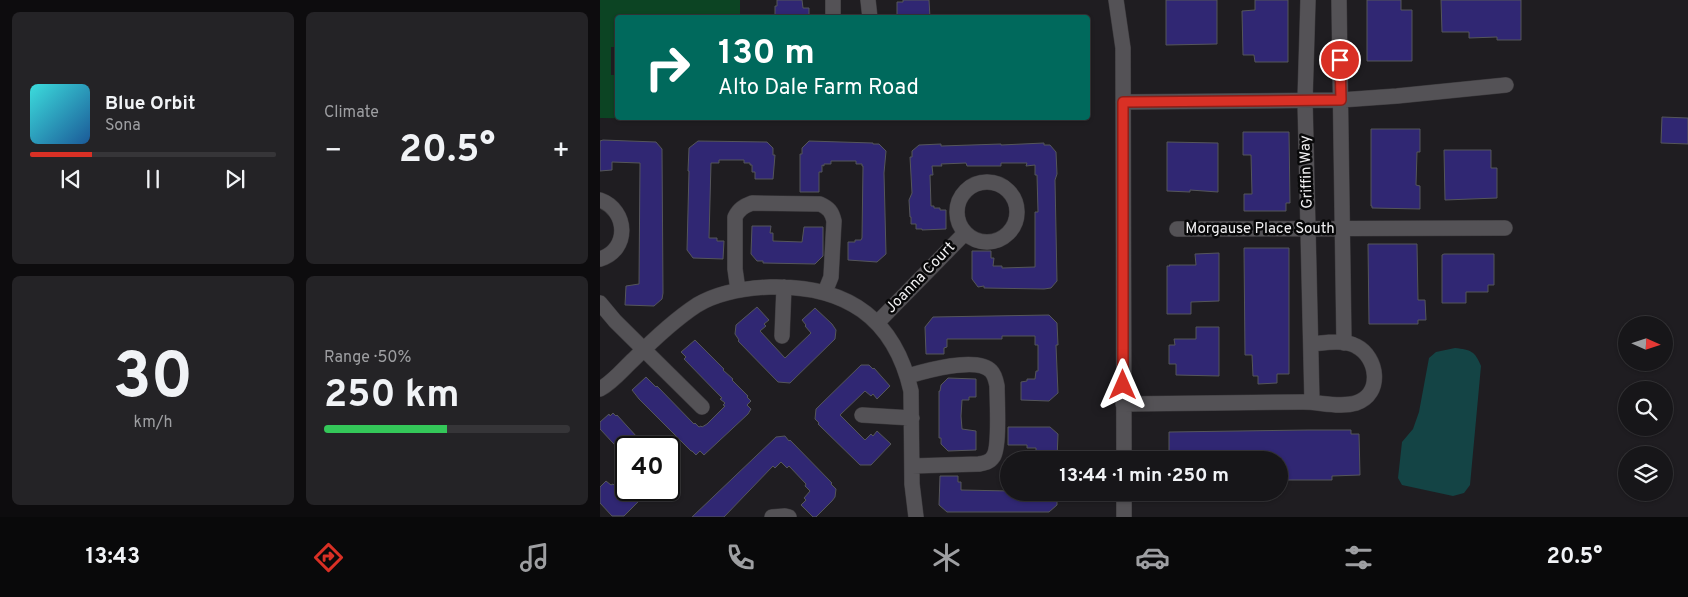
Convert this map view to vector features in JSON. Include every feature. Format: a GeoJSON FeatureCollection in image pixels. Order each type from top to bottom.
{"type":"FeatureCollection","features":[{"type":"Feature","properties":{"kind":"street"},"geometry":{"type":"LineString","coordinates":[[833,0],[833,15]]}},
{"type":"Feature","properties":{"kind":"street"},"geometry":{"type":"LineString","coordinates":[[868,0],[870,15]]}},
{"type":"Feature","properties":{"kind":"street"},"geometry":{"type":"LineString","coordinates":[[1116,0],[1123,48],[1124,451]]}},
{"type":"Feature","properties":{"kind":"street","name":"Griffin Way"},"geometry":{"type":"LineString","coordinates":[[1308,0],[1305,100],[1312,402]]}},
{"type":"Feature","properties":{"kind":"street"},"geometry":{"type":"LineString","coordinates":[[1339,0],[1344,343]]}},
{"type":"Feature","properties":{"kind":"street"},"geometry":{"type":"LineString","coordinates":[[1123,102],[1341,100],[1506,85]]}},
{"type":"Feature","properties":{"kind":"street","name":"Joanna Court"},"geometry":{"type":"LineString","coordinates":[[977,183],[998,183],[1011,193],[1017,207],[1016,220],[1009,233],[999,240],[988,243],[976,240],[965,233],[958,222],[957,208],[963,192],[977,183]]}},
{"type":"Feature","properties":{"kind":"street"},"geometry":{"type":"LineString","coordinates":[[600,200],[613,208],[620,217],[622,227],[622,235],[618,246],[613,252],[600,259]]}},
{"type":"Feature","properties":{"kind":"street"},"geometry":{"type":"LineString","coordinates":[[738,290],[735,260],[735,217],[738,211],[752,203],[820,204],[832,212],[834,221],[831,277],[825,292]]}},
{"type":"Feature","properties":{"kind":"street","name":"Morgause Place South"},"geometry":{"type":"LineString","coordinates":[[1177,229],[1505,228]]}},
{"type":"Feature","properties":{"kind":"street","name":"Joanna Court"},"geometry":{"type":"LineString","coordinates":[[877,322],[965,233]]}},
{"type":"Feature","properties":{"kind":"street"},"geometry":{"type":"LineString","coordinates":[[782,336],[784,287]]}},
{"type":"Feature","properties":{"kind":"street"},"geometry":{"type":"LineString","coordinates":[[600,389],[614,379],[665,330],[698,305],[714,297],[738,290],[784,287],[825,292],[854,306],[877,322],[893,343],[908,376],[911,391],[912,466],[916,517]]}},
{"type":"Feature","properties":{"kind":"street"},"geometry":{"type":"LineString","coordinates":[[602,310],[702,407]]}},
{"type":"Feature","properties":{"kind":"street"},"geometry":{"type":"LineString","coordinates":[[1123,404],[1312,402],[1346,405],[1357,403],[1366,398],[1373,388],[1376,376],[1374,366],[1362,349],[1344,343],[1311,344]]}},
{"type":"Feature","properties":{"kind":"street"},"geometry":{"type":"LineString","coordinates":[[908,376],[946,366],[978,366],[986,367],[991,371],[997,386],[996,450],[991,460],[979,464],[912,466]]}},
{"type":"Feature","properties":{"kind":"street"},"geometry":{"type":"LineString","coordinates":[[862,415],[912,418]]}},
{"type":"Feature","properties":{"kind":"street"},"geometry":{"type":"LineString","coordinates":[[1124,501],[1124,517]]}},
{"type":"Feature","properties":{"kind":"street"},"geometry":{"type":"LineString","coordinates":[[772,517],[789,517]]}},
{"type":"Feature","properties":{"kind":"green space"},"geometry":{"type":"Polygon","coordinates":[[[600,0],[740,0],[740,15],[615,15],[615,47],[611,47],[611,75],[615,75],[615,118],[600,118],[600,0]]]}},
{"type":"Feature","properties":{"kind":"water"},"geometry":{"type":"Polygon","coordinates":[[[1455,348],[1472,352],[1477,357],[1481,366],[1470,485],[1464,493],[1453,496],[1402,485],[1398,478],[1402,442],[1413,429],[1419,412],[1429,358],[1436,352],[1455,348]]]}},
{"type":"Feature","properties":{"kind":"building"},"geometry":{"type":"Polygon","coordinates":[[[777,0],[802,0],[803,8],[809,8],[809,15],[775,15],[775,6],[777,6],[777,0]]]}},
{"type":"Feature","properties":{"kind":"building"},"geometry":{"type":"Polygon","coordinates":[[[903,0],[929,0],[930,15],[897,15],[897,2],[903,2],[903,0]]]}},
{"type":"Feature","properties":{"kind":"building"},"geometry":{"type":"Polygon","coordinates":[[[1166,0],[1217,0],[1217,44],[1166,45],[1166,0]]]}},
{"type":"Feature","properties":{"kind":"building"},"geometry":{"type":"Polygon","coordinates":[[[1255,0],[1288,0],[1288,62],[1255,62],[1254,55],[1243,55],[1242,11],[1255,10],[1255,0]]]}},
{"type":"Feature","properties":{"kind":"building"},"geometry":{"type":"Polygon","coordinates":[[[1367,0],[1401,0],[1401,10],[1412,10],[1412,61],[1367,61],[1367,0]]]}},
{"type":"Feature","properties":{"kind":"building"},"geometry":{"type":"Polygon","coordinates":[[[1441,0],[1521,0],[1521,40],[1497,40],[1497,37],[1469,38],[1469,32],[1442,32],[1441,0]]]}},
{"type":"Feature","properties":{"kind":"building"},"geometry":{"type":"Polygon","coordinates":[[[1662,117],[1688,118],[1688,144],[1661,143],[1662,117]]]}},
{"type":"Feature","properties":{"kind":"building"},"geometry":{"type":"Polygon","coordinates":[[[1371,129],[1420,129],[1420,152],[1417,152],[1416,185],[1420,186],[1420,209],[1372,208],[1371,129]]]}},
{"type":"Feature","properties":{"kind":"building"},"geometry":{"type":"Polygon","coordinates":[[[1243,132],[1289,132],[1290,203],[1286,203],[1286,211],[1244,211],[1244,194],[1252,194],[1251,155],[1243,155],[1243,132]]]}},
{"type":"Feature","properties":{"kind":"building"},"geometry":{"type":"Polygon","coordinates":[[[600,141],[656,142],[662,149],[663,293],[662,299],[654,306],[625,305],[626,286],[639,284],[640,163],[612,162],[612,170],[600,171],[600,141]]]}},
{"type":"Feature","properties":{"kind":"building"},"geometry":{"type":"Polygon","coordinates":[[[698,141],[767,142],[773,148],[773,155],[775,155],[773,179],[755,179],[752,165],[744,163],[744,160],[719,160],[719,163],[711,163],[709,238],[717,238],[717,241],[724,241],[723,259],[693,258],[687,250],[689,148],[698,141]]]}},
{"type":"Feature","properties":{"kind":"building"},"geometry":{"type":"Polygon","coordinates":[[[809,141],[873,143],[879,144],[886,151],[884,173],[886,254],[877,262],[848,260],[848,242],[855,242],[855,240],[861,240],[862,238],[862,164],[856,164],[856,161],[831,161],[831,164],[824,164],[824,166],[822,165],[822,172],[819,172],[819,192],[800,192],[800,154],[802,154],[802,148],[809,141]]]}},
{"type":"Feature","properties":{"kind":"building"},"geometry":{"type":"Polygon","coordinates":[[[1167,142],[1218,143],[1218,192],[1167,191],[1167,142]]]}},
{"type":"Feature","properties":{"kind":"building"},"geometry":{"type":"Polygon","coordinates":[[[1044,143],[1044,145],[1050,145],[1056,152],[1057,281],[1051,288],[1044,289],[978,287],[972,279],[972,251],[991,251],[991,258],[994,258],[993,266],[1002,266],[1002,268],[1035,267],[1035,212],[1038,212],[1035,165],[1026,166],[1027,163],[1001,163],[1001,166],[967,166],[966,163],[932,166],[933,175],[930,175],[931,206],[940,208],[940,210],[946,210],[946,229],[922,230],[916,229],[916,224],[911,224],[910,217],[909,200],[912,193],[910,157],[912,157],[912,151],[919,145],[1044,143]]]}},
{"type":"Feature","properties":{"kind":"building"},"geometry":{"type":"Polygon","coordinates":[[[1444,150],[1491,150],[1491,168],[1497,168],[1497,198],[1445,200],[1444,150]]]}},
{"type":"Feature","properties":{"kind":"building"},"geometry":{"type":"Polygon","coordinates":[[[752,226],[771,226],[770,233],[773,233],[773,241],[802,242],[804,227],[823,227],[823,256],[815,264],[763,263],[763,261],[757,261],[751,254],[752,226]]]}},
{"type":"Feature","properties":{"kind":"building"},"geometry":{"type":"Polygon","coordinates":[[[1368,244],[1417,244],[1418,300],[1425,300],[1426,320],[1418,320],[1418,324],[1369,324],[1368,244]]]}},
{"type":"Feature","properties":{"kind":"building"},"geometry":{"type":"Polygon","coordinates":[[[1244,248],[1289,248],[1289,374],[1277,374],[1277,383],[1258,384],[1258,376],[1253,376],[1252,355],[1245,355],[1244,248]]]}},
{"type":"Feature","properties":{"kind":"building"},"geometry":{"type":"Polygon","coordinates":[[[1219,253],[1219,301],[1191,302],[1191,314],[1167,314],[1167,266],[1196,265],[1195,254],[1219,253]]]}},
{"type":"Feature","properties":{"kind":"building"},"geometry":{"type":"Polygon","coordinates":[[[1494,254],[1494,285],[1488,285],[1488,292],[1466,292],[1466,303],[1442,303],[1442,255],[1494,254]]]}},
{"type":"Feature","properties":{"kind":"building"},"geometry":{"type":"Polygon","coordinates":[[[757,307],[769,320],[760,331],[785,358],[811,333],[802,320],[815,308],[836,330],[835,339],[790,383],[778,382],[738,341],[735,334],[736,325],[757,307]]]}},
{"type":"Feature","properties":{"kind":"building"},"geometry":{"type":"Polygon","coordinates":[[[1049,315],[1057,323],[1058,393],[1049,401],[1021,400],[1021,382],[1027,381],[1027,379],[1035,379],[1036,371],[1038,371],[1038,345],[1035,345],[1035,336],[1002,336],[1002,339],[947,339],[947,347],[944,348],[944,354],[926,354],[925,327],[933,317],[1049,315]]]}},
{"type":"Feature","properties":{"kind":"building"},"geometry":{"type":"Polygon","coordinates":[[[1196,327],[1219,327],[1219,376],[1176,375],[1176,364],[1169,364],[1169,345],[1175,345],[1174,339],[1196,339],[1196,327]]]}},
{"type":"Feature","properties":{"kind":"building"},"geometry":{"type":"Polygon","coordinates":[[[695,340],[724,369],[751,401],[747,405],[751,409],[748,414],[704,455],[700,451],[696,455],[691,451],[680,440],[680,436],[676,436],[632,390],[646,377],[694,424],[702,427],[707,424],[725,406],[723,405],[725,403],[684,359],[686,357],[681,352],[695,340]]]}},
{"type":"Feature","properties":{"kind":"building"},"geometry":{"type":"Polygon","coordinates":[[[861,365],[869,365],[874,368],[890,386],[877,399],[873,394],[871,396],[865,391],[840,415],[865,440],[871,434],[873,436],[877,431],[891,444],[871,465],[860,465],[815,419],[816,409],[861,365]]]}},
{"type":"Feature","properties":{"kind":"building"},"geometry":{"type":"Polygon","coordinates":[[[948,378],[976,379],[976,397],[962,400],[961,416],[962,429],[976,431],[976,450],[948,451],[941,444],[941,438],[939,438],[939,391],[941,385],[948,378]]]}},
{"type":"Feature","properties":{"kind":"building"},"geometry":{"type":"Polygon","coordinates":[[[613,413],[617,415],[636,436],[615,436],[615,445],[600,429],[600,422],[609,414],[610,416],[613,413]]]}},
{"type":"Feature","properties":{"kind":"building"},"geometry":{"type":"Polygon","coordinates":[[[1008,427],[1050,427],[1058,434],[1057,451],[1036,451],[1036,448],[1027,448],[1027,445],[1008,445],[1008,427]]]}},
{"type":"Feature","properties":{"kind":"building"},"geometry":{"type":"Polygon","coordinates":[[[1351,430],[1351,434],[1359,434],[1360,475],[1332,476],[1332,480],[1288,480],[1288,451],[1169,451],[1169,432],[1351,430]]]}},
{"type":"Feature","properties":{"kind":"building"},"geometry":{"type":"Polygon","coordinates":[[[785,436],[836,489],[835,497],[816,517],[813,517],[801,505],[806,500],[804,498],[810,491],[805,486],[806,484],[789,466],[787,468],[781,462],[775,468],[773,466],[724,517],[692,517],[776,437],[785,436]]]}},
{"type":"Feature","properties":{"kind":"building"},"geometry":{"type":"Polygon","coordinates":[[[940,476],[958,476],[958,482],[961,482],[961,490],[1000,491],[1000,501],[1057,501],[1057,505],[1049,512],[947,512],[939,505],[940,476]]]}},
{"type":"Feature","properties":{"kind":"building"},"geometry":{"type":"Polygon","coordinates":[[[606,481],[611,485],[613,484],[615,486],[615,501],[639,501],[624,516],[612,516],[600,503],[600,487],[606,481]]]}},
{"type":"Feature","properties":{"kind":"route"},"geometry":{"type":"LineString","coordinates":[[1123,385],[1123,102],[1341,100],[1340,60]]}}]}
